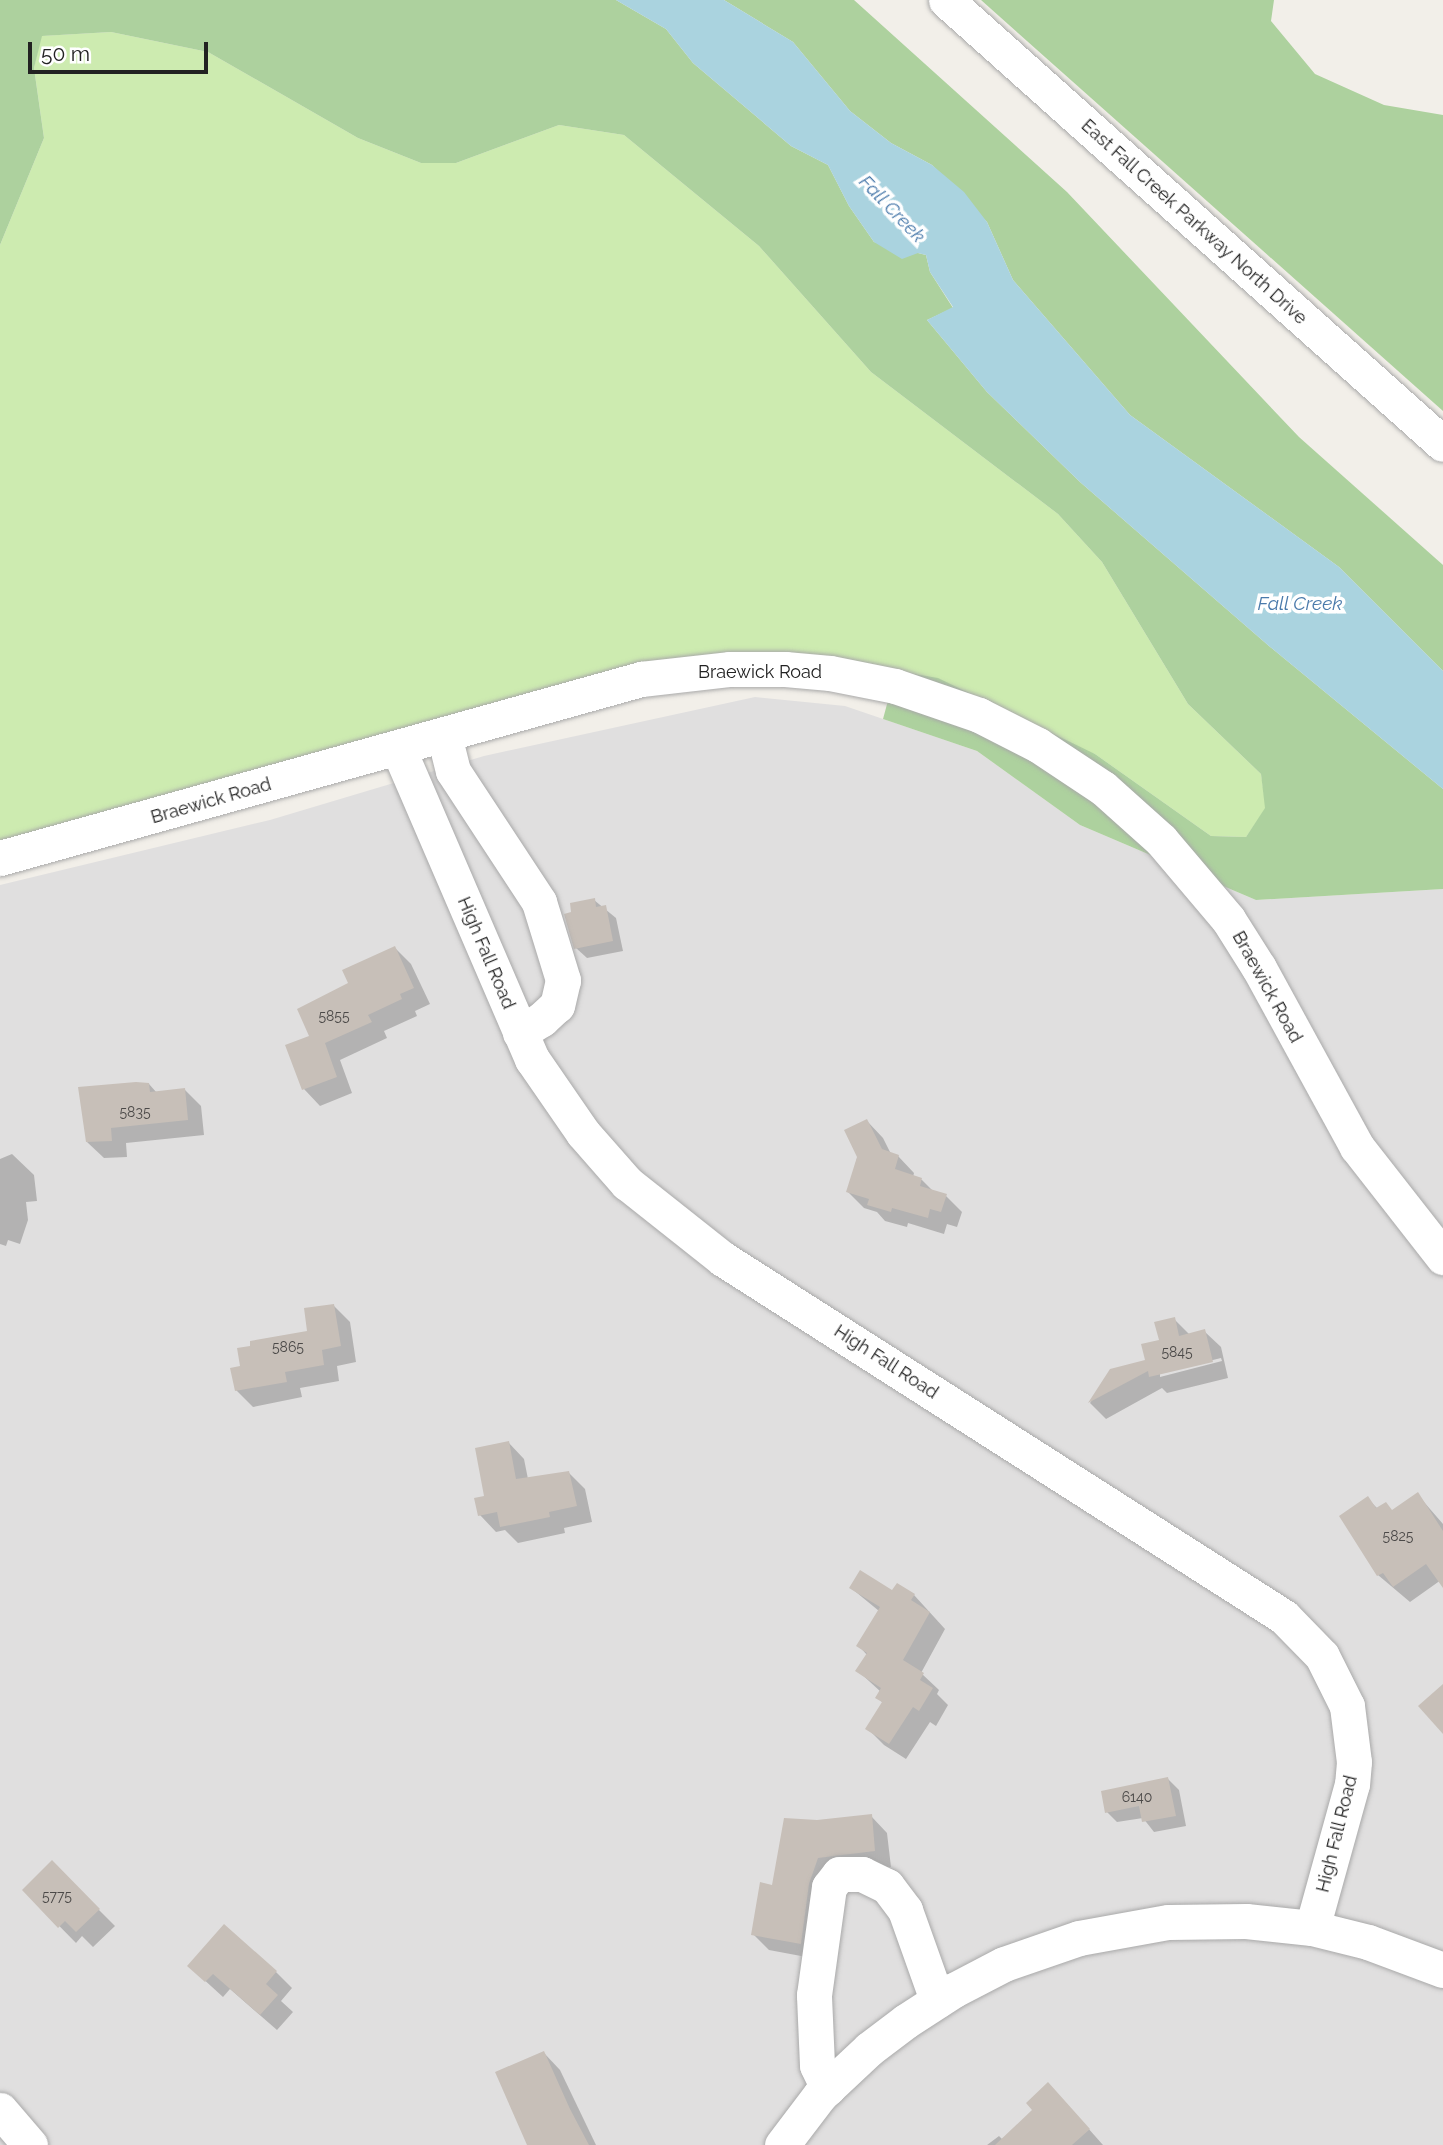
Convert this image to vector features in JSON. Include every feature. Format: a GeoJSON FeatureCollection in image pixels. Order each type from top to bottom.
{"type":"FeatureCollection","features":[{"type":"Feature","properties":{"kind":"street","name":"East Fall Creek Parkway North Drive"},"geometry":{"type":"LineString","coordinates":[[946,0],[1443,444]]}},
{"type":"Feature","properties":{"kind":"street","name":"Braewick Road"},"geometry":{"type":"LineString","coordinates":[[0,858],[641,679],[730,669],[830,673],[895,685],[937,698],[1019,734],[1076,769],[1120,802],[1161,840],[1207,892],[1253,958],[1357,1147],[1443,1257]]}},
{"type":"Feature","properties":{"kind":"street"},"geometry":{"type":"LineString","coordinates":[[444,735],[458,779],[539,902],[563,980],[557,1006],[520,1033]]}},
{"type":"Feature","properties":{"kind":"street","name":"High Fall Road"},"geometry":{"type":"LineString","coordinates":[[398,748],[520,1033],[544,1077],[597,1150],[644,1198],[705,1247],[1284,1617],[1322,1656],[1343,1696],[1354,1749],[1352,1784],[1312,1928]]}},
{"type":"Feature","properties":{"kind":"street"},"geometry":{"type":"LineString","coordinates":[[828,2088],[817,2065],[814,1995],[829,1887],[839,1874],[862,1874],[887,1886],[905,1910],[937,2000]]}},
{"type":"Feature","properties":{"kind":"street"},"geometry":{"type":"LineString","coordinates":[[782,2145],[828,2088],[888,2034],[937,2000],[1004,1964],[1101,1933],[1190,1921],[1246,1921],[1312,1928],[1368,1942],[1443,1970]]}},
{"type":"Feature","properties":{"kind":"street"},"geometry":{"type":"LineString","coordinates":[[0,2110],[30,2145]]}},
{"type":"Feature","properties":{"kind":"shaded area"},"geometry":{"type":"Polygon","coordinates":[[[755,697],[845,706],[977,751],[1080,825],[1256,900],[1443,889],[1443,2145],[0,2145],[0,885],[270,820],[484,756],[755,697]]]}},
{"type":"Feature","properties":{"kind":"green space"},"geometry":{"type":"Polygon","coordinates":[[[0,0],[616,0],[666,29],[693,63],[791,146],[828,165],[849,206],[874,242],[926,255],[930,272],[953,308],[927,320],[987,392],[1080,482],[1269,646],[1443,789],[1443,889],[1256,900],[1080,825],[977,751],[883,719],[896,671],[938,678],[1095,754],[1211,836],[1246,837],[1265,808],[1261,774],[1188,704],[1102,562],[1058,514],[871,372],[759,246],[624,135],[559,125],[456,163],[421,163],[358,138],[208,52],[111,32],[42,36],[34,68],[44,138],[0,245],[0,0]]]}},
{"type":"Feature","properties":{"kind":"green space"},"geometry":{"type":"Polygon","coordinates":[[[724,0],[854,0],[1067,192],[1299,437],[1443,565],[1443,671],[1339,567],[1130,415],[1013,280],[987,222],[932,165],[891,143],[850,111],[793,42],[724,0]]]}},
{"type":"Feature","properties":{"kind":"green space"},"geometry":{"type":"Polygon","coordinates":[[[981,0],[1274,0],[1271,21],[1315,74],[1384,105],[1443,115],[1443,411],[981,0]]]}},
{"type":"Feature","properties":{"kind":"green space"},"geometry":{"type":"Polygon","coordinates":[[[111,32],[208,52],[358,138],[421,163],[456,163],[559,125],[624,135],[759,246],[871,372],[1058,514],[1102,562],[1188,704],[1261,774],[1266,808],[1246,837],[1211,836],[1095,754],[803,656],[0,844],[0,245],[44,138],[34,68],[41,36],[111,32]]]}},
{"type":"Feature","properties":{"kind":"water","name":"Fall Creek"},"geometry":{"type":"Polygon","coordinates":[[[616,0],[724,0],[793,42],[850,111],[891,143],[932,165],[964,192],[987,222],[1013,280],[1130,415],[1339,567],[1443,671],[1443,789],[1269,646],[1080,482],[987,392],[927,320],[953,307],[930,272],[926,255],[918,253],[902,259],[874,242],[849,206],[828,165],[791,146],[693,63],[666,29],[616,0]]]}},
{"type":"Feature","properties":{"kind":"building"},"geometry":{"type":"Polygon","coordinates":[[[595,898],[596,907],[606,905],[613,941],[574,949],[564,914],[571,912],[570,903],[595,898]]]}},
{"type":"Feature","properties":{"kind":"building"},"geometry":{"type":"Polygon","coordinates":[[[395,946],[414,988],[400,994],[402,999],[368,1015],[372,1022],[325,1043],[337,1077],[302,1090],[285,1045],[309,1036],[297,1009],[348,983],[342,970],[395,946]]]}},
{"type":"Feature","properties":{"kind":"building"},"geometry":{"type":"Polygon","coordinates":[[[149,1083],[150,1092],[185,1088],[188,1120],[111,1128],[112,1141],[86,1142],[78,1087],[149,1083]]]}},
{"type":"Feature","properties":{"kind":"building"},"geometry":{"type":"Polygon","coordinates":[[[867,1119],[882,1149],[899,1155],[895,1169],[922,1178],[920,1186],[947,1194],[941,1212],[930,1209],[928,1218],[892,1208],[891,1212],[867,1205],[869,1199],[846,1192],[857,1157],[844,1130],[867,1119]]]}},
{"type":"Feature","properties":{"kind":"building"},"geometry":{"type":"Polygon","coordinates":[[[334,1304],[341,1346],[322,1350],[324,1365],[285,1372],[287,1382],[235,1391],[230,1368],[240,1366],[237,1348],[250,1346],[250,1341],[307,1331],[304,1308],[334,1304]]]}},
{"type":"Feature","properties":{"kind":"building"},"geometry":{"type":"Polygon","coordinates":[[[1175,1317],[1179,1336],[1205,1329],[1213,1362],[1149,1377],[1148,1371],[1088,1403],[1110,1369],[1145,1360],[1141,1344],[1159,1340],[1154,1322],[1175,1317]]]}},
{"type":"Feature","properties":{"kind":"building"},"geometry":{"type":"Polygon","coordinates":[[[509,1441],[516,1479],[569,1471],[577,1506],[549,1512],[550,1517],[500,1527],[497,1512],[478,1516],[474,1498],[484,1496],[475,1448],[509,1441]]]}},
{"type":"Feature","properties":{"kind":"building"},"geometry":{"type":"Polygon","coordinates":[[[1418,1492],[1443,1531],[1443,1588],[1426,1564],[1393,1587],[1383,1573],[1377,1576],[1339,1516],[1368,1496],[1376,1508],[1386,1502],[1392,1510],[1418,1492]]]}},
{"type":"Feature","properties":{"kind":"building"},"geometry":{"type":"Polygon","coordinates":[[[860,1570],[892,1590],[897,1583],[915,1594],[911,1600],[930,1612],[903,1660],[924,1673],[920,1680],[933,1688],[919,1711],[913,1707],[889,1744],[865,1729],[882,1702],[875,1698],[881,1688],[855,1671],[867,1653],[856,1646],[880,1607],[849,1588],[860,1570]]]}},
{"type":"Feature","properties":{"kind":"building"},"geometry":{"type":"Polygon","coordinates":[[[1443,1684],[1443,1734],[1418,1706],[1443,1684]]]}},
{"type":"Feature","properties":{"kind":"building"},"geometry":{"type":"Polygon","coordinates":[[[1168,1777],[1176,1816],[1142,1822],[1139,1806],[1105,1813],[1101,1791],[1168,1777]]]}},
{"type":"Feature","properties":{"kind":"building"},"geometry":{"type":"Polygon","coordinates":[[[872,1814],[875,1851],[818,1858],[809,1884],[801,1944],[751,1935],[760,1882],[772,1885],[784,1818],[817,1820],[872,1814]]]}},
{"type":"Feature","properties":{"kind":"building"},"geometry":{"type":"Polygon","coordinates":[[[52,1860],[100,1909],[76,1932],[65,1921],[58,1928],[22,1890],[52,1860]]]}},
{"type":"Feature","properties":{"kind":"building"},"geometry":{"type":"Polygon","coordinates":[[[224,1924],[277,1971],[266,1984],[278,1995],[260,2015],[213,1974],[205,1982],[187,1966],[224,1924]]]}},
{"type":"Feature","properties":{"kind":"building"},"geometry":{"type":"Polygon","coordinates":[[[544,2051],[589,2145],[527,2145],[495,2072],[544,2051]]]}},
{"type":"Feature","properties":{"kind":"building"},"geometry":{"type":"Polygon","coordinates":[[[1048,2082],[1090,2129],[1072,2145],[995,2145],[1032,2110],[1026,2103],[1048,2082]]]}}]}
